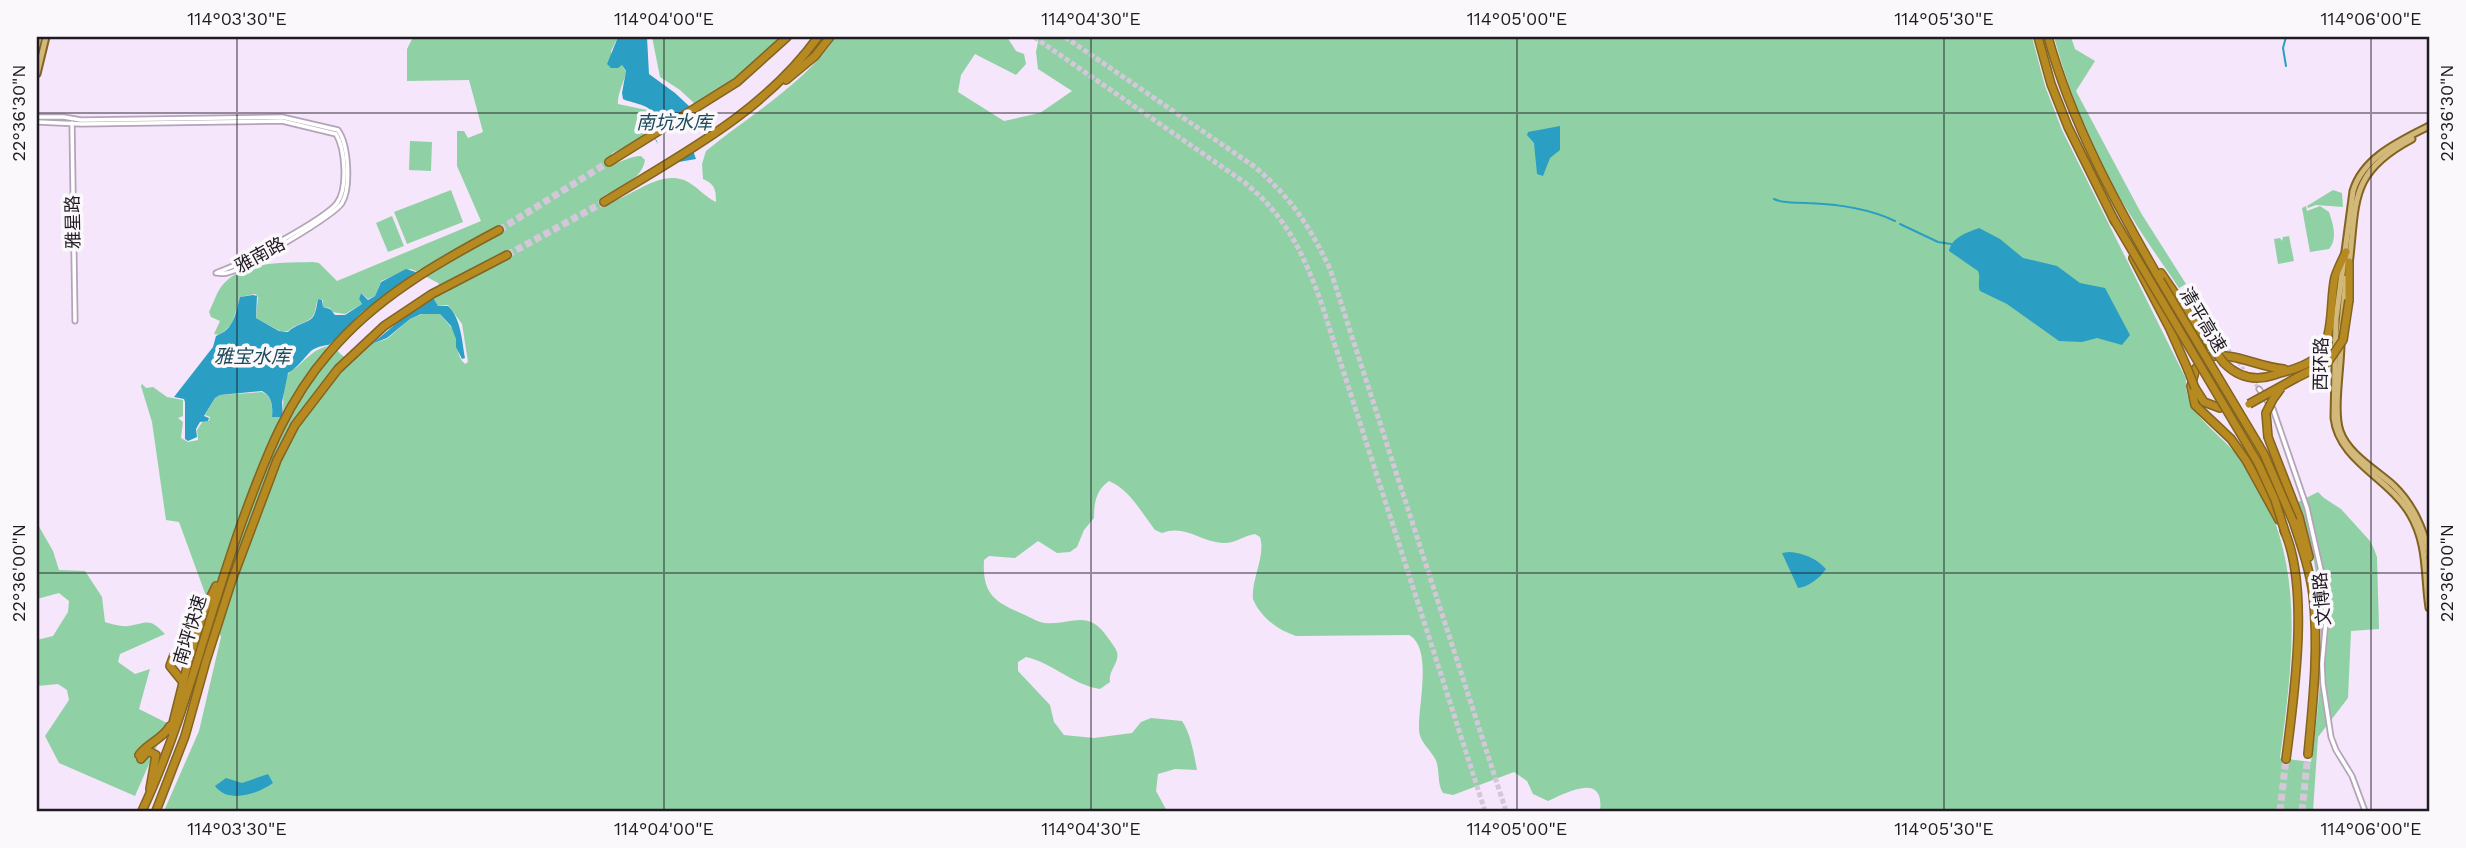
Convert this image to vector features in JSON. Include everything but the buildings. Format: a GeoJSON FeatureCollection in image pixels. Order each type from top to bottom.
{"type":"FeatureCollection","features":[{"type":"Feature","properties":{"kind":"highway"},"geometry":{"type":"LineString","coordinates":[[769,93],[818,37]]}},
{"type":"Feature","properties":{"kind":"highway"},"geometry":{"type":"LineString","coordinates":[[604,202],[723,128],[805,66],[830,37]]}},
{"type":"Feature","properties":{"kind":"highway","name":"清平高速"},"geometry":{"type":"LineString","coordinates":[[2038,37],[2051,84],[2068,127],[2113,218],[2258,463],[2275,500],[2295,574],[2297,617],[2286,759]]}},
{"type":"Feature","properties":{"kind":"highway","name":"清平高速"},"geometry":{"type":"LineString","coordinates":[[2048,37],[2077,123],[2124,218],[2264,454],[2292,521],[2313,592],[2313,698],[2308,754]]}},
{"type":"Feature","properties":{"kind":"highway"},"geometry":{"type":"LineString","coordinates":[[609,162],[737,82],[785,38]]}},
{"type":"Feature","properties":{"kind":"highway"},"geometry":{"type":"LineString","coordinates":[[2113,218],[2170,329],[2195,387],[2204,402],[2220,408]]}},
{"type":"Feature","properties":{"kind":"highway"},"geometry":{"type":"LineString","coordinates":[[2124,218],[2224,363],[2233,372],[2250,378],[2269,377],[2315,358],[2325,342],[2336,274],[2346,252]]}},
{"type":"Feature","properties":{"kind":"highway","name":"南坪快速"},"geometry":{"type":"LineString","coordinates":[[142,811],[170,744],[233,547],[265,458],[282,421],[319,365],[347,333],[378,305],[444,260],[499,230]]}},
{"type":"Feature","properties":{"kind":"highway","name":"南坪快速"},"geometry":{"type":"LineString","coordinates":[[156,811],[185,736],[225,600],[288,436],[332,377],[384,326],[416,303],[507,255]]}},
{"type":"Feature","properties":{"kind":"highway"},"geometry":{"type":"LineString","coordinates":[[2240,407],[2328,362],[2337,352],[2345,336],[2349,262]]}},
{"type":"Feature","properties":{"kind":"highway"},"geometry":{"type":"LineString","coordinates":[[2210,357],[2228,356],[2270,368],[2296,367]]}},
{"type":"Feature","properties":{"kind":"highway"},"geometry":{"type":"LineString","coordinates":[[2196,368],[2190,386],[2195,405],[2231,439],[2246,460],[2286,535]]}},
{"type":"Feature","properties":{"kind":"highway"},"geometry":{"type":"LineString","coordinates":[[2296,378],[2276,394],[2266,413],[2268,438],[2305,540],[2313,592]]}},
{"type":"Feature","properties":{"kind":"highway"},"geometry":{"type":"LineString","coordinates":[[170,744],[172,722],[204,611],[233,547]]}},
{"type":"Feature","properties":{"kind":"highway"},"geometry":{"type":"LineString","coordinates":[[183,682],[170,666],[170,662],[174,655],[193,646]]}},
{"type":"Feature","properties":{"kind":"highway"},"geometry":{"type":"LineString","coordinates":[[150,793],[150,782],[157,758],[154,752],[148,751],[139,758],[145,747],[163,736],[172,722]]}},
{"type":"Feature","properties":{"kind":"main road"},"geometry":{"type":"LineString","coordinates":[[37,46],[39,37]]}},
{"type":"Feature","properties":{"kind":"main road"},"geometry":{"type":"LineString","coordinates":[[37,74],[46,37]]}},
{"type":"Feature","properties":{"kind":"main road","name":"西环路"},"geometry":{"type":"LineString","coordinates":[[2429,128],[2389,148],[2360,174],[2353,191],[2336,319],[2334,426],[2345,449],[2392,490],[2419,527],[2425,556],[2429,608]]}},
{"type":"Feature","properties":{"kind":"main road","name":"西环路"},"geometry":{"type":"LineString","coordinates":[[2429,128],[2398,146],[2364,177],[2357,194],[2341,319],[2339,426],[2348,446],[2395,487],[2408,504],[2429,556]]}},
{"type":"Feature","properties":{"kind":"street","name":"雅南路"},"geometry":{"type":"LineString","coordinates":[[37,117],[81,120],[282,117],[333,128],[343,138],[347,192],[342,204],[333,213],[250,262],[226,274],[216,272],[262,251],[328,211],[337,202],[343,191],[344,179],[340,141],[336,134],[282,121],[37,122]]}},
{"type":"Feature","properties":{"kind":"street","name":"雅星路"},"geometry":{"type":"LineString","coordinates":[[72,123],[75,321]]}},
{"type":"Feature","properties":{"kind":"street"},"geometry":{"type":"LineString","coordinates":[[2186,294],[2225,345]]}},
{"type":"Feature","properties":{"kind":"street","name":"文博路"},"geometry":{"type":"LineString","coordinates":[[2259,389],[2273,409],[2307,508],[2324,584],[2326,620],[2323,684],[2331,737],[2352,776],[2365,811]]}},
{"type":"Feature","properties":{"kind":"street"},"geometry":{"type":"LineString","coordinates":[[2419,527],[2429,526]]}},
{"type":"Feature","properties":{"kind":"green space"},"geometry":{"type":"Polygon","coordinates":[[[413,37],[618,37],[611,51],[613,66],[622,65],[626,72],[618,104],[652,112],[652,120],[640,138],[612,153],[609,161],[612,164],[637,156],[645,160],[634,178],[601,198],[603,204],[656,181],[677,178],[688,182],[716,202],[714,188],[703,179],[702,164],[706,151],[792,85],[836,37],[1007,37],[1016,51],[1024,54],[1026,64],[1016,75],[975,54],[961,75],[958,92],[1004,121],[1040,113],[1072,91],[1038,69],[1036,52],[1039,37],[2032,37],[2045,86],[2062,130],[2186,379],[2191,403],[2205,423],[2246,467],[2265,499],[2276,525],[2289,582],[2292,641],[2280,758],[2311,762],[2319,696],[2319,598],[2308,534],[2298,502],[2318,492],[2341,509],[2370,541],[2377,557],[2379,629],[2351,631],[2348,698],[2318,737],[2313,811],[1600,811],[1597,791],[1583,788],[1548,801],[1533,794],[1527,781],[1514,772],[1453,795],[1443,793],[1436,761],[1419,733],[1423,678],[1421,652],[1409,635],[1296,636],[1283,630],[1265,617],[1253,599],[1261,552],[1260,537],[1255,534],[1222,543],[1178,530],[1162,533],[1155,530],[1123,490],[1109,481],[1099,493],[1095,502],[1094,518],[1084,530],[1077,547],[1070,552],[1057,553],[1038,541],[1015,558],[989,556],[984,560],[985,582],[988,590],[999,601],[1037,621],[1055,623],[1079,620],[1094,623],[1116,650],[1117,660],[1110,682],[1100,689],[1081,683],[1036,660],[1026,657],[1018,662],[1018,671],[1050,705],[1054,722],[1064,735],[1094,738],[1132,733],[1141,722],[1151,718],[1182,721],[1190,738],[1197,770],[1175,769],[1158,774],[1156,791],[1167,811],[164,811],[199,731],[221,637],[179,522],[166,520],[152,422],[141,386],[153,387],[167,397],[183,400],[183,416],[178,418],[183,422],[181,438],[188,442],[198,440],[197,430],[203,421],[209,421],[210,417],[205,415],[215,398],[220,395],[262,392],[271,402],[272,417],[283,417],[286,377],[314,352],[335,344],[355,357],[374,343],[387,339],[410,319],[422,314],[440,314],[453,331],[461,358],[465,364],[468,362],[462,324],[448,305],[438,306],[419,272],[410,269],[381,281],[375,296],[368,299],[361,293],[359,299],[362,304],[345,314],[323,307],[323,300],[318,299],[311,318],[288,331],[280,331],[256,318],[258,297],[255,294],[240,297],[232,324],[220,335],[214,334],[220,321],[211,317],[209,312],[221,287],[229,278],[251,267],[313,262],[319,263],[337,281],[481,221],[457,166],[457,131],[464,131],[468,138],[483,132],[469,80],[407,81],[407,49],[413,37]]]}},
{"type":"Feature","properties":{"kind":"green space"},"geometry":{"type":"Polygon","coordinates":[[[652,37],[779,37],[740,75],[715,93],[694,103],[660,77],[652,37]]]}},
{"type":"Feature","properties":{"kind":"green space"},"geometry":{"type":"Polygon","coordinates":[[[2054,37],[2071,37],[2075,49],[2095,61],[2076,91],[2141,213],[2186,284],[2179,288],[2118,195],[2096,152],[2068,83],[2054,37]]]}},
{"type":"Feature","properties":{"kind":"green space"},"geometry":{"type":"Polygon","coordinates":[[[410,141],[432,142],[431,171],[409,170],[410,141]]]}},
{"type":"Feature","properties":{"kind":"green space"},"geometry":{"type":"Polygon","coordinates":[[[451,190],[463,222],[407,244],[394,212],[451,190]]]}},
{"type":"Feature","properties":{"kind":"green space"},"geometry":{"type":"Polygon","coordinates":[[[2333,190],[2342,193],[2343,207],[2316,205],[2308,208],[2307,206],[2333,190]]]}},
{"type":"Feature","properties":{"kind":"green space"},"geometry":{"type":"Polygon","coordinates":[[[2306,206],[2307,211],[2320,206],[2329,212],[2334,236],[2329,249],[2310,252],[2302,208],[2306,206]]]}},
{"type":"Feature","properties":{"kind":"green space"},"geometry":{"type":"Polygon","coordinates":[[[392,216],[404,246],[388,252],[376,223],[392,216]]]}},
{"type":"Feature","properties":{"kind":"green space"},"geometry":{"type":"Polygon","coordinates":[[[2289,236],[2294,261],[2278,264],[2274,239],[2280,238],[2282,241],[2283,237],[2289,236]]]}},
{"type":"Feature","properties":{"kind":"green space"},"geometry":{"type":"Polygon","coordinates":[[[37,523],[53,551],[59,570],[85,571],[102,597],[105,622],[125,626],[152,623],[165,634],[120,654],[118,662],[135,674],[150,669],[139,709],[167,723],[135,796],[59,763],[45,736],[69,700],[67,690],[58,684],[37,686],[37,640],[53,636],[68,612],[69,601],[59,593],[37,599],[37,523]]]}},
{"type":"Feature","properties":{"kind":"water","name":"南坑水库"},"geometry":{"type":"Polygon","coordinates":[[[618,37],[647,37],[649,74],[689,106],[689,139],[696,159],[673,163],[660,148],[653,134],[654,117],[651,110],[623,99],[626,71],[622,65],[611,68],[607,64],[618,37]]]}},
{"type":"Feature","properties":{"kind":"water"},"geometry":{"type":"Polygon","coordinates":[[[1560,126],[1560,150],[1550,158],[1543,176],[1537,174],[1534,143],[1527,135],[1528,132],[1560,126]]]}},
{"type":"Feature","properties":{"kind":"water"},"geometry":{"type":"Polygon","coordinates":[[[1979,228],[2000,239],[2023,258],[2057,266],[2080,283],[2105,288],[2130,335],[2122,345],[2097,338],[2082,342],[2059,341],[2007,304],[1980,291],[1978,271],[1949,251],[1956,239],[1979,228]]]}},
{"type":"Feature","properties":{"kind":"water","name":"雅宝水库"},"geometry":{"type":"Polygon","coordinates":[[[406,269],[419,273],[438,306],[448,306],[456,317],[465,358],[462,359],[456,347],[451,326],[440,314],[421,314],[355,357],[335,344],[311,351],[288,373],[282,402],[283,417],[272,417],[271,402],[262,391],[220,395],[215,398],[204,416],[209,418],[208,421],[200,422],[196,429],[197,437],[188,441],[185,439],[185,402],[184,399],[174,397],[213,347],[216,336],[231,325],[240,297],[257,296],[256,318],[279,331],[288,332],[313,317],[318,299],[322,300],[323,307],[330,309],[335,315],[345,315],[362,304],[359,299],[361,293],[368,300],[375,296],[381,282],[406,269]]]}},
{"type":"Feature","properties":{"kind":"water"},"geometry":{"type":"Polygon","coordinates":[[[1782,553],[1809,557],[1826,569],[1814,582],[1798,588],[1782,553]]]}},
{"type":"Feature","properties":{"kind":"water"},"geometry":{"type":"Polygon","coordinates":[[[268,774],[273,783],[251,794],[227,795],[215,786],[226,778],[242,783],[268,774]]]}},
{"type":"Feature","properties":{"kind":"pier"},"geometry":{"type":"Polygon","coordinates":[[[692,105],[699,124],[693,139],[697,150],[671,166],[661,163],[657,141],[648,130],[692,105]]]}},
{"type":"Feature","properties":{"kind":"pier"},"geometry":{"type":"Polygon","coordinates":[[[420,269],[423,275],[438,283],[441,288],[437,296],[398,322],[353,360],[334,348],[325,349],[362,312],[420,269]]]}},
{"type":"Feature","properties":{"kind":"waterway"},"geometry":{"type":"LineString","coordinates":[[2286,37],[2283,48],[2286,66]]}},
{"type":"Feature","properties":{"kind":"waterway"},"geometry":{"type":"LineString","coordinates":[[1774,199],[1830,204],[1874,213],[1895,221]]}},
{"type":"Feature","properties":{"kind":"waterway"},"geometry":{"type":"LineString","coordinates":[[1900,224],[1938,242],[1951,244]]}},
{"type":"Feature","properties":{"kind":"tunnel"},"geometry":{"type":"LineString","coordinates":[[1034,37],[1244,182],[1271,208],[1292,237],[1322,305],[1485,811]]}},
{"type":"Feature","properties":{"kind":"tunnel"},"geometry":{"type":"LineString","coordinates":[[1065,37],[1255,167],[1289,202],[1315,239],[1330,269],[1506,811]]}},
{"type":"Feature","properties":{"kind":"tunnel"},"geometry":{"type":"LineString","coordinates":[[499,230],[609,162]]}},
{"type":"Feature","properties":{"kind":"tunnel"},"geometry":{"type":"LineString","coordinates":[[507,255],[604,202]]}},
{"type":"Feature","properties":{"kind":"tunnel"},"geometry":{"type":"LineString","coordinates":[[2225,345],[2259,389]]}},
{"type":"Feature","properties":{"kind":"tunnel"},"geometry":{"type":"LineString","coordinates":[[2302,811],[2308,754]]}},
{"type":"Feature","properties":{"kind":"tunnel"},"geometry":{"type":"LineString","coordinates":[[2280,811],[2286,759]]}}]}
